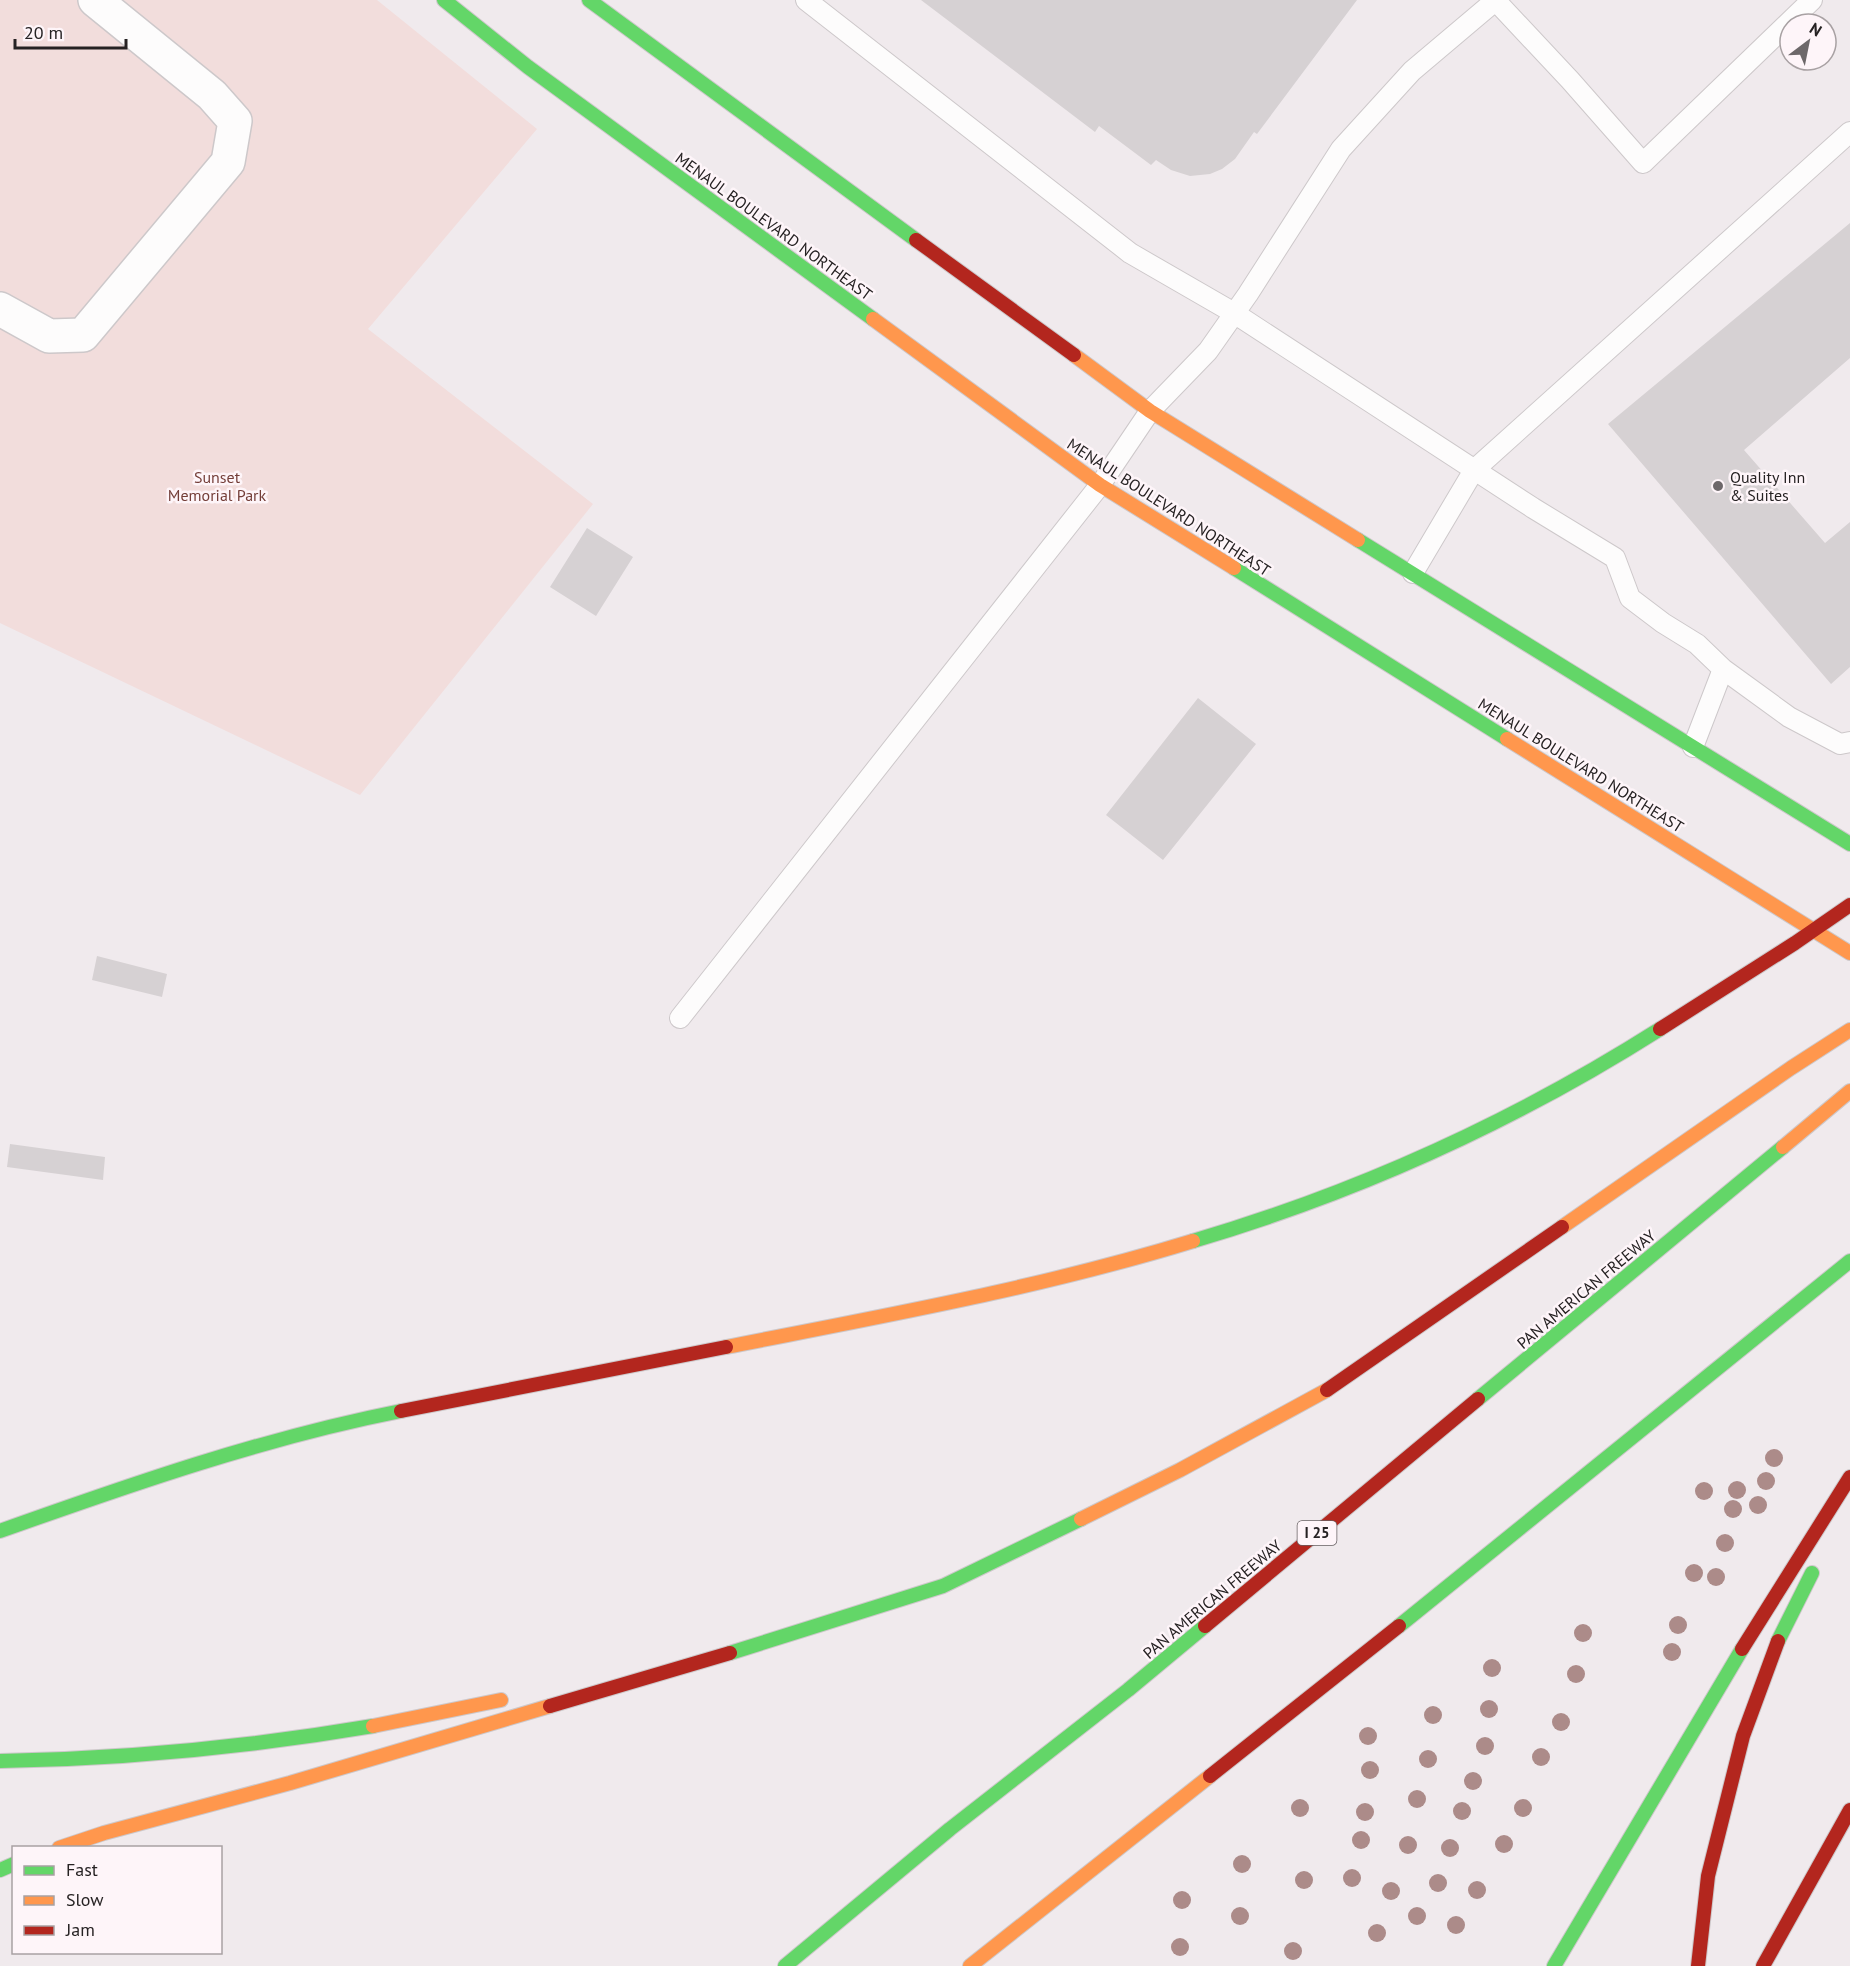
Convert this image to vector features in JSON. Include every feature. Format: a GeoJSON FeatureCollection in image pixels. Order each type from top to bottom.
{"type":"FeatureCollection","features":[{"type":"Feature","properties":{"kind":"main road","name":"MENAUL BOULEVARD NORTHEAST"},"geometry":{"type":"LineString","coordinates":[[444,0],[537,74],[1100,485],[1850,952]]}},
{"type":"Feature","properties":{"kind":"main road"},"geometry":{"type":"LineString","coordinates":[[589,0],[1150,411],[1850,844]]}},
{"type":"Feature","properties":{"kind":"main road"},"geometry":{"type":"LineString","coordinates":[[0,1531],[145,1479],[259,1445],[375,1416],[1008,1291],[1098,1270],[1210,1238],[1276,1216],[1363,1183],[1460,1140],[1556,1092],[1815,931],[1850,905]]}},
{"type":"Feature","properties":{"kind":"main road"},"geometry":{"type":"LineString","coordinates":[[65,1846],[104,1833],[290,1783],[709,1659],[943,1586],[1180,1470],[1325,1392],[1791,1068],[1850,1030]]}},
{"type":"Feature","properties":{"kind":"main road","name":"PAN AMERICAN FREEWAY"},"geometry":{"type":"LineString","coordinates":[[785,1966],[950,1829],[1137,1682],[1848,1093]]}},
{"type":"Feature","properties":{"kind":"main road"},"geometry":{"type":"LineString","coordinates":[[970,1966],[1350,1665],[1850,1261]]}},
{"type":"Feature","properties":{"kind":"main road"},"geometry":{"type":"LineString","coordinates":[[1554,1966],[1728,1671],[1850,1478]]}},
{"type":"Feature","properties":{"kind":"main road"},"geometry":{"type":"LineString","coordinates":[[1834,1529],[1850,1497]]}},
{"type":"Feature","properties":{"kind":"main road"},"geometry":{"type":"LineString","coordinates":[[1698,1966],[1708,1876],[1743,1736],[1780,1636],[1818,1561]]}},
{"type":"Feature","properties":{"kind":"main road"},"geometry":{"type":"LineString","coordinates":[[561,1688],[709,1659]]}},
{"type":"Feature","properties":{"kind":"main road"},"geometry":{"type":"LineString","coordinates":[[0,1761],[141,1755],[248,1745],[356,1729],[515,1697]]}},
{"type":"Feature","properties":{"kind":"main road"},"geometry":{"type":"LineString","coordinates":[[1763,1966],[1850,1810]]}},
{"type":"Feature","properties":{"kind":"street"},"geometry":{"type":"LineString","coordinates":[[0,309],[49,336],[83,334],[228,162],[235,122],[212,95],[95,0]]}},
{"type":"Feature","properties":{"kind":"lane"},"geometry":{"type":"LineString","coordinates":[[806,0],[1130,253],[1234,313],[1474,470],[1615,558],[1630,598],[1697,644],[1722,669],[1789,717],[1840,744],[1850,742]]}},
{"type":"Feature","properties":{"kind":"lane"},"geometry":{"type":"LineString","coordinates":[[680,1018],[1100,485],[1150,411],[1208,351],[1341,148],[1412,71],[1495,0],[1643,163],[1812,0]]}},
{"type":"Feature","properties":{"kind":"lane"},"geometry":{"type":"LineString","coordinates":[[1413,573],[1474,470],[1850,132]]}},
{"type":"Feature","properties":{"kind":"lane"},"geometry":{"type":"LineString","coordinates":[[1693,747],[1722,669]]}},
{"type":"Feature","properties":{"kind":"green space","name":"Sunset Memorial Park"},"geometry":{"type":"Polygon","coordinates":[[[0,0],[377,0],[537,129],[368,329],[593,504],[360,795],[0,623],[0,0]]]}},
{"type":"Feature","properties":{"kind":"building"},"geometry":{"type":"Polygon","coordinates":[[[921,0],[1357,0],[1257,134],[1254,132],[1235,159],[1222,169],[1210,174],[1190,176],[1171,170],[1156,160],[1151,165],[1099,126],[1095,132],[921,0]]]}},
{"type":"Feature","properties":{"kind":"building","name":"Quality Inn & Suites"},"geometry":{"type":"Polygon","coordinates":[[[1850,223],[1850,358],[1744,450],[1825,543],[1850,522],[1850,667],[1831,684],[1608,424],[1850,223]]]}},
{"type":"Feature","properties":{"kind":"building"},"geometry":{"type":"Polygon","coordinates":[[[587,528],[633,557],[596,616],[550,587],[587,528]]]}},
{"type":"Feature","properties":{"kind":"building"},"geometry":{"type":"Polygon","coordinates":[[[1198,698],[1256,744],[1163,860],[1106,815],[1198,698]]]}},
{"type":"Feature","properties":{"kind":"building"},"geometry":{"type":"Polygon","coordinates":[[[97,956],[167,974],[162,997],[92,980],[97,956]]]}},
{"type":"Feature","properties":{"kind":"building"},"geometry":{"type":"Polygon","coordinates":[[[10,1144],[105,1157],[103,1180],[7,1167],[10,1144]]]}},
{"type":"Feature","properties":{"kind":"traffic: fast"},"geometry":{"type":"LineString","coordinates":[[444,0],[528,67],[873,319]]}},
{"type":"Feature","properties":{"kind":"traffic: fast"},"geometry":{"type":"LineString","coordinates":[[589,0],[916,240]]}},
{"type":"Feature","properties":{"kind":"traffic: fast"},"geometry":{"type":"LineString","coordinates":[[1358,540],[1850,844]]}},
{"type":"Feature","properties":{"kind":"traffic: fast"},"geometry":{"type":"LineString","coordinates":[[1234,568],[1507,739]]}},
{"type":"Feature","properties":{"kind":"traffic: fast"},"geometry":{"type":"LineString","coordinates":[[1193,1241],[1316,1200],[1434,1151],[1549,1094],[1660,1029]]}},
{"type":"Feature","properties":{"kind":"traffic: fast"},"geometry":{"type":"LineString","coordinates":[[1478,1399],[1783,1147]]}},
{"type":"Feature","properties":{"kind":"traffic: fast"},"geometry":{"type":"LineString","coordinates":[[1399,1626],[1850,1261]]}},
{"type":"Feature","properties":{"kind":"traffic: fast"},"geometry":{"type":"LineString","coordinates":[[0,1531],[149,1479],[249,1448],[401,1411]]}},
{"type":"Feature","properties":{"kind":"traffic: fast"},"geometry":{"type":"LineString","coordinates":[[730,1653],[943,1586],[1081,1519]]}},
{"type":"Feature","properties":{"kind":"traffic: fast"},"geometry":{"type":"LineString","coordinates":[[1778,1641],[1812,1573]]}},
{"type":"Feature","properties":{"kind":"traffic: fast"},"geometry":{"type":"LineString","coordinates":[[785,1966],[950,1829],[1128,1690],[1205,1626]]}},
{"type":"Feature","properties":{"kind":"traffic: fast"},"geometry":{"type":"LineString","coordinates":[[1554,1966],[1742,1649]]}},
{"type":"Feature","properties":{"kind":"traffic: fast"},"geometry":{"type":"LineString","coordinates":[[0,1761],[94,1758],[187,1751],[373,1726]]}},
{"type":"Feature","properties":{"kind":"traffic: fast"},"geometry":{"type":"LineString","coordinates":[[0,1870],[12,1865]]}},
{"type":"Feature","properties":{"kind":"traffic: slow"},"geometry":{"type":"LineString","coordinates":[[873,319],[1100,485],[1234,568]]}},
{"type":"Feature","properties":{"kind":"traffic: slow"},"geometry":{"type":"LineString","coordinates":[[1074,355],[1150,411],[1358,540]]}},
{"type":"Feature","properties":{"kind":"traffic: slow"},"geometry":{"type":"LineString","coordinates":[[1507,739],[1850,953]]}},
{"type":"Feature","properties":{"kind":"traffic: slow"},"geometry":{"type":"LineString","coordinates":[[1562,1227],[1791,1068],[1850,1030]]}},
{"type":"Feature","properties":{"kind":"traffic: slow"},"geometry":{"type":"LineString","coordinates":[[1783,1147],[1850,1091]]}},
{"type":"Feature","properties":{"kind":"traffic: slow"},"geometry":{"type":"LineString","coordinates":[[726,1347],[1019,1287],[1193,1241]]}},
{"type":"Feature","properties":{"kind":"traffic: slow"},"geometry":{"type":"LineString","coordinates":[[1081,1519],[1180,1470],[1327,1390]]}},
{"type":"Feature","properties":{"kind":"traffic: slow"},"geometry":{"type":"LineString","coordinates":[[373,1726],[501,1700]]}},
{"type":"Feature","properties":{"kind":"traffic: slow"},"geometry":{"type":"LineString","coordinates":[[65,1846],[104,1833],[290,1783],[550,1706]]}},
{"type":"Feature","properties":{"kind":"traffic: slow"},"geometry":{"type":"LineString","coordinates":[[970,1966],[1210,1776]]}},
{"type":"Feature","properties":{"kind":"traffic: jam"},"geometry":{"type":"LineString","coordinates":[[916,240],[1074,355]]}},
{"type":"Feature","properties":{"kind":"traffic: jam"},"geometry":{"type":"LineString","coordinates":[[1660,1029],[1850,905]]}},
{"type":"Feature","properties":{"kind":"traffic: jam"},"geometry":{"type":"LineString","coordinates":[[1327,1390],[1562,1227]]}},
{"type":"Feature","properties":{"kind":"traffic: jam"},"geometry":{"type":"LineString","coordinates":[[401,1411],[726,1347]]}},
{"type":"Feature","properties":{"kind":"traffic: jam"},"geometry":{"type":"LineString","coordinates":[[1205,1626],[1478,1399]]}},
{"type":"Feature","properties":{"kind":"traffic: jam"},"geometry":{"type":"LineString","coordinates":[[1742,1649],[1850,1477]]}},
{"type":"Feature","properties":{"kind":"traffic: jam"},"geometry":{"type":"LineString","coordinates":[[1210,1776],[1399,1626]]}},
{"type":"Feature","properties":{"kind":"traffic: jam"},"geometry":{"type":"LineString","coordinates":[[1698,1966],[1708,1876],[1743,1736],[1778,1641]]}},
{"type":"Feature","properties":{"kind":"traffic: jam"},"geometry":{"type":"LineString","coordinates":[[550,1706],[730,1653]]}},
{"type":"Feature","properties":{"kind":"traffic: jam"},"geometry":{"type":"LineString","coordinates":[[1763,1966],[1850,1810]]}},
{"type":"Feature","properties":{"kind":"place","name":"Quality Inn & Suites"},"geometry":{"type":"Point","coordinates":[1718,486]}}]}
